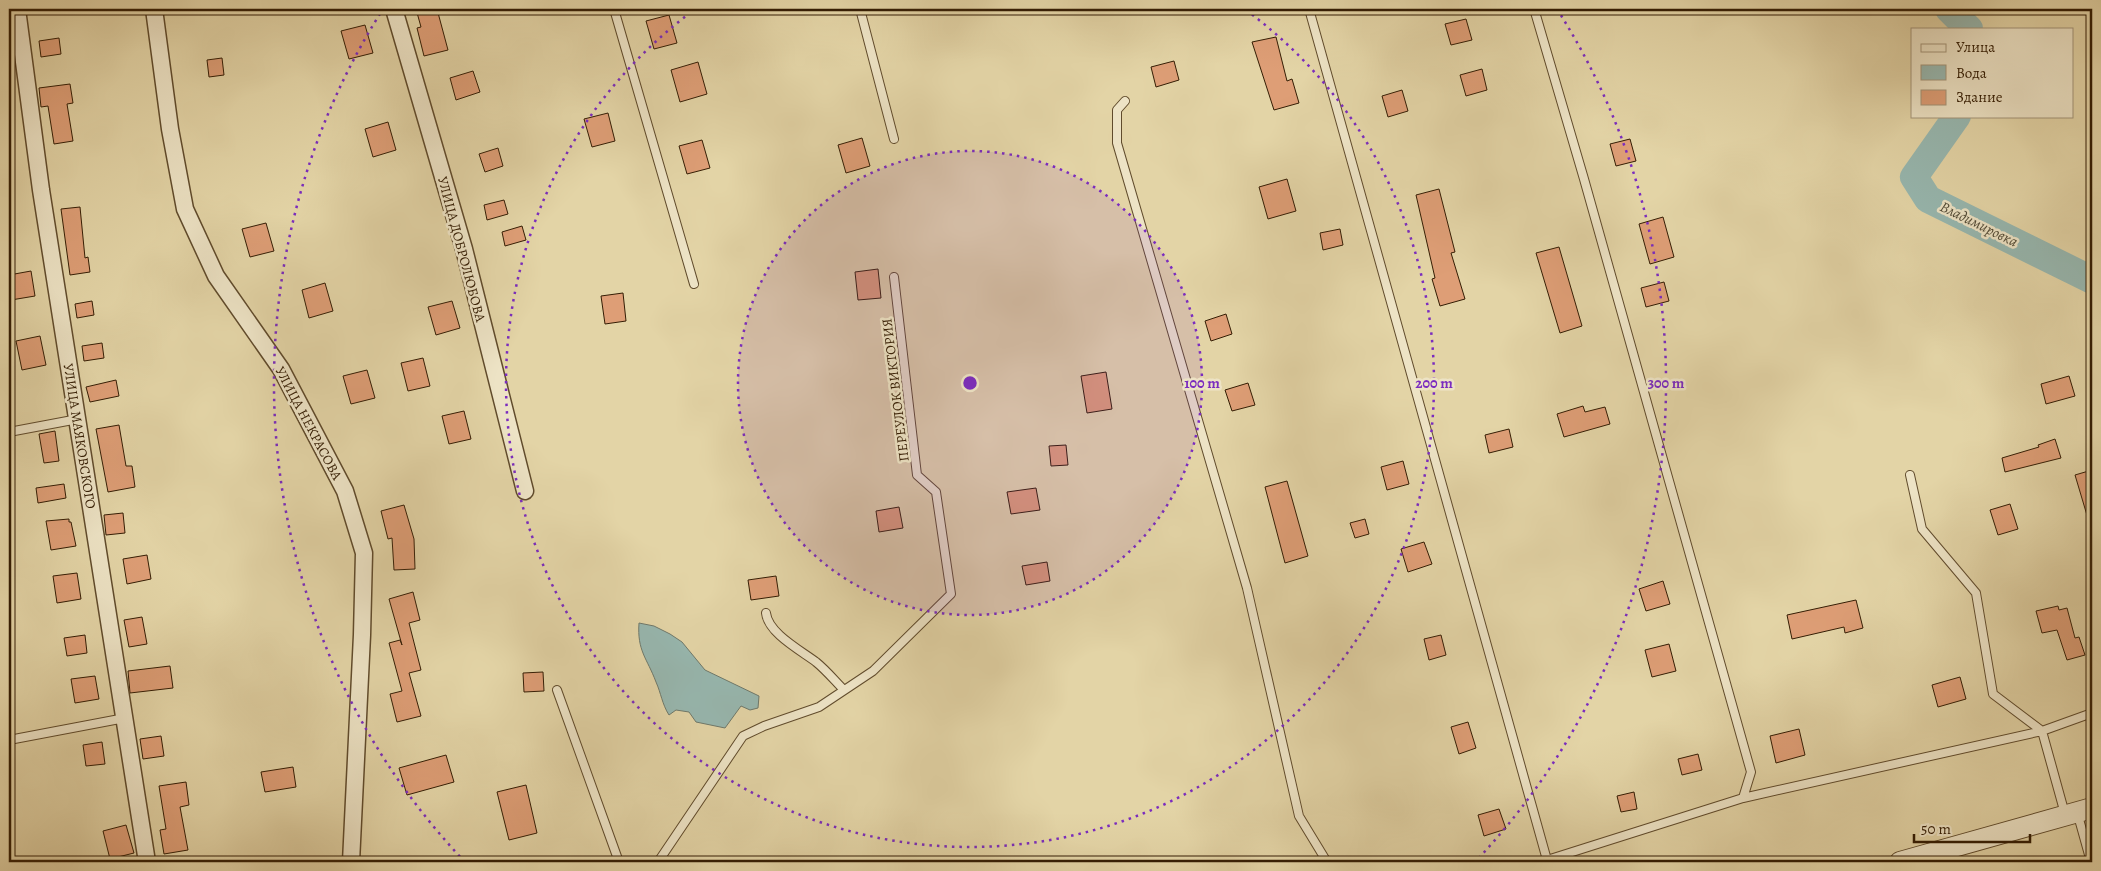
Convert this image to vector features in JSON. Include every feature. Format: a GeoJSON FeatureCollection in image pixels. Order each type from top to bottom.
{"type":"FeatureCollection","features":[{"type":"Feature","properties":{"kind":"street","name":"УЛИЦА МАЯКОВСКОГО"},"geometry":{"type":"LineString","coordinates":[[17,9],[41,190],[147,862]]}},
{"type":"Feature","properties":{"kind":"street","name":"УЛИЦА НЕКРАСОВА"},"geometry":{"type":"LineString","coordinates":[[154,9],[170,129],[185,209],[216,276],[281,369],[345,491],[364,553],[351,862]]}},
{"type":"Feature","properties":{"kind":"street","name":"УЛИЦА ДОБРОЛЮБОВА"},"geometry":{"type":"LineString","coordinates":[[394,9],[464,249],[525,491]]}},
{"type":"Feature","properties":{"kind":"street"},"geometry":{"type":"LineString","coordinates":[[1900,862],[2078,812]]}},
{"type":"Feature","properties":{"kind":"lane"},"geometry":{"type":"LineString","coordinates":[[614,9],[694,284]]}},
{"type":"Feature","properties":{"kind":"lane"},"geometry":{"type":"LineString","coordinates":[[860,9],[894,139]]}},
{"type":"Feature","properties":{"kind":"lane"},"geometry":{"type":"LineString","coordinates":[[1309,9],[1387,281],[1544,861],[1743,798],[2042,731],[2092,713]]}},
{"type":"Feature","properties":{"kind":"lane"},"geometry":{"type":"LineString","coordinates":[[1535,12],[1595,217],[1751,772],[1743,798]]}},
{"type":"Feature","properties":{"kind":"lane"},"geometry":{"type":"LineString","coordinates":[[1125,102],[1117,110],[1116,143],[1247,588],[1299,816],[1327,862]]}},
{"type":"Feature","properties":{"kind":"lane","name":"ПЕРЕУЛОК ВИКТОРИЯ"},"geometry":{"type":"LineString","coordinates":[[658,862],[743,736],[818,706],[873,671],[951,594],[936,492],[917,475],[894,277]]}},
{"type":"Feature","properties":{"kind":"lane"},"geometry":{"type":"LineString","coordinates":[[9,432],[78,419]]}},
{"type":"Feature","properties":{"kind":"lane"},"geometry":{"type":"LineString","coordinates":[[1910,475],[1922,529],[1976,593],[1993,694],[2042,731],[2078,812],[2091,862]]}},
{"type":"Feature","properties":{"kind":"lane"},"geometry":{"type":"LineString","coordinates":[[766,613],[767,622],[792,645],[817,663],[844,690]]}},
{"type":"Feature","properties":{"kind":"lane"},"geometry":{"type":"LineString","coordinates":[[558,690],[619,862]]}},
{"type":"Feature","properties":{"kind":"lane"},"geometry":{"type":"LineString","coordinates":[[9,740],[124,718]]}},
{"type":"Feature","properties":{"kind":"water"},"geometry":{"type":"Polygon","coordinates":[[[639,623],[654,626],[670,634],[682,642],[705,670],[759,696],[758,708],[750,710],[741,706],[725,728],[696,722],[689,712],[676,710],[669,715],[641,648],[639,623]]]}},
{"type":"Feature","properties":{"kind":"building"},"geometry":{"type":"Polygon","coordinates":[[[416,9],[437,9],[448,50],[424,56],[417,28],[421,27],[416,9]]]}},
{"type":"Feature","properties":{"kind":"building"},"geometry":{"type":"Polygon","coordinates":[[[669,15],[677,43],[654,49],[646,21],[669,15]]]}},
{"type":"Feature","properties":{"kind":"building"},"geometry":{"type":"Polygon","coordinates":[[[1466,19],[1472,40],[1451,45],[1445,24],[1466,19]]]}},
{"type":"Feature","properties":{"kind":"building"},"geometry":{"type":"Polygon","coordinates":[[[365,25],[373,53],[349,59],[341,31],[365,25]]]}},
{"type":"Feature","properties":{"kind":"building"},"geometry":{"type":"Polygon","coordinates":[[[1276,37],[1287,81],[1292,79],[1299,103],[1274,110],[1252,42],[1276,37]]]}},
{"type":"Feature","properties":{"kind":"building"},"geometry":{"type":"Polygon","coordinates":[[[59,38],[61,54],[41,57],[39,41],[59,38]]]}},
{"type":"Feature","properties":{"kind":"building"},"geometry":{"type":"Polygon","coordinates":[[[222,58],[224,75],[209,77],[207,60],[222,58]]]}},
{"type":"Feature","properties":{"kind":"building"},"geometry":{"type":"Polygon","coordinates":[[[1174,61],[1179,80],[1156,87],[1151,67],[1174,61]]]}},
{"type":"Feature","properties":{"kind":"building"},"geometry":{"type":"Polygon","coordinates":[[[698,62],[707,94],[680,102],[671,70],[698,62]]]}},
{"type":"Feature","properties":{"kind":"building"},"geometry":{"type":"Polygon","coordinates":[[[1482,69],[1487,90],[1466,96],[1460,75],[1482,69]]]}},
{"type":"Feature","properties":{"kind":"building"},"geometry":{"type":"Polygon","coordinates":[[[473,71],[480,92],[456,100],[450,78],[473,71]]]}},
{"type":"Feature","properties":{"kind":"building"},"geometry":{"type":"Polygon","coordinates":[[[70,84],[73,103],[67,104],[73,141],[54,144],[48,106],[41,107],[39,88],[70,84]]]}},
{"type":"Feature","properties":{"kind":"building"},"geometry":{"type":"Polygon","coordinates":[[[1402,90],[1408,111],[1388,117],[1382,96],[1402,90]]]}},
{"type":"Feature","properties":{"kind":"building"},"geometry":{"type":"Polygon","coordinates":[[[608,113],[615,141],[592,147],[584,119],[608,113]]]}},
{"type":"Feature","properties":{"kind":"building"},"geometry":{"type":"Polygon","coordinates":[[[388,122],[396,150],[373,157],[365,129],[388,122]]]}},
{"type":"Feature","properties":{"kind":"building"},"geometry":{"type":"Polygon","coordinates":[[[862,138],[870,166],[846,173],[838,145],[862,138]]]}},
{"type":"Feature","properties":{"kind":"building"},"geometry":{"type":"Polygon","coordinates":[[[1630,139],[1636,161],[1616,166],[1610,144],[1630,139]]]}},
{"type":"Feature","properties":{"kind":"building"},"geometry":{"type":"Polygon","coordinates":[[[702,140],[710,168],[687,174],[679,146],[702,140]]]}},
{"type":"Feature","properties":{"kind":"building"},"geometry":{"type":"Polygon","coordinates":[[[498,148],[503,166],[485,172],[479,154],[498,148]]]}},
{"type":"Feature","properties":{"kind":"building"},"geometry":{"type":"Polygon","coordinates":[[[1287,179],[1296,211],[1268,219],[1259,187],[1287,179]]]}},
{"type":"Feature","properties":{"kind":"building"},"geometry":{"type":"Polygon","coordinates":[[[1439,189],[1455,252],[1451,253],[1465,299],[1440,306],[1432,279],[1435,278],[1416,195],[1439,189]]]}},
{"type":"Feature","properties":{"kind":"building"},"geometry":{"type":"Polygon","coordinates":[[[504,200],[508,214],[487,220],[484,205],[504,200]]]}},
{"type":"Feature","properties":{"kind":"building"},"geometry":{"type":"Polygon","coordinates":[[[80,207],[85,258],[88,257],[90,272],[70,275],[61,209],[80,207]]]}},
{"type":"Feature","properties":{"kind":"building"},"geometry":{"type":"Polygon","coordinates":[[[1663,217],[1674,257],[1650,264],[1639,224],[1663,217]]]}},
{"type":"Feature","properties":{"kind":"building"},"geometry":{"type":"Polygon","coordinates":[[[266,223],[274,251],[250,257],[242,229],[266,223]]]}},
{"type":"Feature","properties":{"kind":"building"},"geometry":{"type":"Polygon","coordinates":[[[522,226],[526,240],[505,246],[502,232],[522,226]]]}},
{"type":"Feature","properties":{"kind":"building"},"geometry":{"type":"Polygon","coordinates":[[[1340,229],[1343,245],[1323,250],[1320,233],[1340,229]]]}},
{"type":"Feature","properties":{"kind":"building"},"geometry":{"type":"Polygon","coordinates":[[[1559,247],[1582,326],[1560,333],[1536,253],[1559,247]]]}},
{"type":"Feature","properties":{"kind":"building"},"geometry":{"type":"Polygon","coordinates":[[[878,269],[881,298],[858,300],[855,272],[878,269]]]}},
{"type":"Feature","properties":{"kind":"building"},"geometry":{"type":"Polygon","coordinates":[[[31,271],[35,296],[11,300],[9,275],[31,271]]]}},
{"type":"Feature","properties":{"kind":"building"},"geometry":{"type":"Polygon","coordinates":[[[1664,282],[1669,301],[1646,307],[1641,288],[1664,282]]]}},
{"type":"Feature","properties":{"kind":"building"},"geometry":{"type":"Polygon","coordinates":[[[325,283],[333,311],[309,318],[302,290],[325,283]]]}},
{"type":"Feature","properties":{"kind":"building"},"geometry":{"type":"Polygon","coordinates":[[[623,293],[626,321],[605,324],[601,296],[623,293]]]}},
{"type":"Feature","properties":{"kind":"building"},"geometry":{"type":"Polygon","coordinates":[[[92,301],[94,315],[77,318],[75,304],[92,301]]]}},
{"type":"Feature","properties":{"kind":"building"},"geometry":{"type":"Polygon","coordinates":[[[452,301],[460,328],[436,335],[428,307],[452,301]]]}},
{"type":"Feature","properties":{"kind":"building"},"geometry":{"type":"Polygon","coordinates":[[[1226,314],[1232,334],[1211,341],[1205,321],[1226,314]]]}},
{"type":"Feature","properties":{"kind":"building"},"geometry":{"type":"Polygon","coordinates":[[[40,336],[46,365],[22,370],[16,341],[40,336]]]}},
{"type":"Feature","properties":{"kind":"building"},"geometry":{"type":"Polygon","coordinates":[[[102,343],[104,358],[84,361],[82,346],[102,343]]]}},
{"type":"Feature","properties":{"kind":"building"},"geometry":{"type":"Polygon","coordinates":[[[423,358],[430,386],[408,391],[401,363],[423,358]]]}},
{"type":"Feature","properties":{"kind":"building"},"geometry":{"type":"Polygon","coordinates":[[[367,370],[375,398],[351,404],[343,376],[367,370]]]}},
{"type":"Feature","properties":{"kind":"building"},"geometry":{"type":"Polygon","coordinates":[[[1106,372],[1112,409],[1087,413],[1081,376],[1106,372]]]}},
{"type":"Feature","properties":{"kind":"building"},"geometry":{"type":"Polygon","coordinates":[[[2069,376],[2075,396],[2046,404],[2041,384],[2069,376]]]}},
{"type":"Feature","properties":{"kind":"building"},"geometry":{"type":"Polygon","coordinates":[[[116,380],[119,396],[90,402],[86,387],[116,380]]]}},
{"type":"Feature","properties":{"kind":"building"},"geometry":{"type":"Polygon","coordinates":[[[1248,383],[1255,405],[1232,411],[1225,390],[1248,383]]]}},
{"type":"Feature","properties":{"kind":"building"},"geometry":{"type":"Polygon","coordinates":[[[1583,406],[1585,412],[1605,407],[1610,424],[1564,437],[1557,414],[1583,406]]]}},
{"type":"Feature","properties":{"kind":"building"},"geometry":{"type":"Polygon","coordinates":[[[464,411],[471,439],[449,444],[442,416],[464,411]]]}},
{"type":"Feature","properties":{"kind":"building"},"geometry":{"type":"Polygon","coordinates":[[[119,425],[126,466],[132,466],[135,487],[108,492],[96,429],[119,425]]]}},
{"type":"Feature","properties":{"kind":"building"},"geometry":{"type":"Polygon","coordinates":[[[1509,429],[1513,447],[1489,453],[1485,435],[1509,429]]]}},
{"type":"Feature","properties":{"kind":"building"},"geometry":{"type":"Polygon","coordinates":[[[55,431],[59,461],[44,463],[39,434],[55,431]]]}},
{"type":"Feature","properties":{"kind":"building"},"geometry":{"type":"Polygon","coordinates":[[[2055,439],[2061,458],[2005,472],[2002,458],[2039,447],[2038,445],[2055,439]]]}},
{"type":"Feature","properties":{"kind":"building"},"geometry":{"type":"Polygon","coordinates":[[[1066,445],[1068,465],[1051,466],[1049,446],[1066,445]]]}},
{"type":"Feature","properties":{"kind":"building"},"geometry":{"type":"Polygon","coordinates":[[[1403,461],[1409,484],[1387,490],[1381,467],[1403,461]]]}},
{"type":"Feature","properties":{"kind":"building"},"geometry":{"type":"Polygon","coordinates":[[[2092,470],[2092,521],[2089,522],[2075,475],[2092,470]]]}},
{"type":"Feature","properties":{"kind":"building"},"geometry":{"type":"Polygon","coordinates":[[[1287,481],[1308,556],[1285,563],[1265,487],[1287,481]]]}},
{"type":"Feature","properties":{"kind":"building"},"geometry":{"type":"Polygon","coordinates":[[[64,484],[66,498],[38,503],[36,488],[64,484]]]}},
{"type":"Feature","properties":{"kind":"building"},"geometry":{"type":"Polygon","coordinates":[[[1036,488],[1040,510],[1011,514],[1007,492],[1036,488]]]}},
{"type":"Feature","properties":{"kind":"building"},"geometry":{"type":"Polygon","coordinates":[[[2010,504],[2018,529],[1998,535],[1990,510],[2010,504]]]}},
{"type":"Feature","properties":{"kind":"building"},"geometry":{"type":"Polygon","coordinates":[[[404,505],[414,539],[415,569],[394,570],[392,538],[388,539],[381,511],[404,505]]]}},
{"type":"Feature","properties":{"kind":"building"},"geometry":{"type":"Polygon","coordinates":[[[899,507],[903,528],[879,532],[876,511],[899,507]]]}},
{"type":"Feature","properties":{"kind":"building"},"geometry":{"type":"Polygon","coordinates":[[[123,513],[125,533],[106,535],[104,515],[123,513]]]}},
{"type":"Feature","properties":{"kind":"building"},"geometry":{"type":"Polygon","coordinates":[[[69,519],[76,546],[51,550],[46,521],[69,519]]]}},
{"type":"Feature","properties":{"kind":"building"},"geometry":{"type":"Polygon","coordinates":[[[1365,519],[1369,534],[1355,538],[1350,523],[1365,519]]]}},
{"type":"Feature","properties":{"kind":"building"},"geometry":{"type":"Polygon","coordinates":[[[1424,542],[1432,564],[1408,572],[1401,549],[1424,542]]]}},
{"type":"Feature","properties":{"kind":"building"},"geometry":{"type":"Polygon","coordinates":[[[147,555],[151,579],[127,584],[123,559],[147,555]]]}},
{"type":"Feature","properties":{"kind":"building"},"geometry":{"type":"Polygon","coordinates":[[[1047,562],[1050,581],[1026,585],[1022,566],[1047,562]]]}},
{"type":"Feature","properties":{"kind":"building"},"geometry":{"type":"Polygon","coordinates":[[[77,573],[81,599],[57,603],[53,576],[77,573]]]}},
{"type":"Feature","properties":{"kind":"building"},"geometry":{"type":"Polygon","coordinates":[[[776,576],[779,596],[751,600],[748,580],[776,576]]]}},
{"type":"Feature","properties":{"kind":"building"},"geometry":{"type":"Polygon","coordinates":[[[1663,581],[1670,604],[1646,611],[1639,589],[1663,581]]]}},
{"type":"Feature","properties":{"kind":"building"},"geometry":{"type":"Polygon","coordinates":[[[413,592],[420,620],[409,623],[421,670],[409,673],[421,716],[397,722],[390,694],[402,691],[389,643],[400,640],[402,645],[389,599],[413,592]]]}},
{"type":"Feature","properties":{"kind":"building"},"geometry":{"type":"Polygon","coordinates":[[[1856,600],[1863,628],[1845,633],[1844,627],[1792,639],[1787,615],[1856,600]]]}},
{"type":"Feature","properties":{"kind":"building"},"geometry":{"type":"Polygon","coordinates":[[[2058,606],[2059,610],[2067,608],[2075,638],[2079,637],[2085,655],[2067,660],[2057,630],[2042,633],[2036,611],[2058,606]]]}},
{"type":"Feature","properties":{"kind":"building"},"geometry":{"type":"Polygon","coordinates":[[[142,617],[147,644],[129,647],[124,620],[142,617]]]}},
{"type":"Feature","properties":{"kind":"building"},"geometry":{"type":"Polygon","coordinates":[[[85,635],[87,653],[67,656],[64,638],[85,635]]]}},
{"type":"Feature","properties":{"kind":"building"},"geometry":{"type":"Polygon","coordinates":[[[1441,635],[1446,655],[1429,660],[1424,639],[1441,635]]]}},
{"type":"Feature","properties":{"kind":"building"},"geometry":{"type":"Polygon","coordinates":[[[1669,644],[1676,671],[1652,677],[1645,650],[1669,644]]]}},
{"type":"Feature","properties":{"kind":"building"},"geometry":{"type":"Polygon","coordinates":[[[170,666],[173,688],[130,693],[128,671],[170,666]]]}},
{"type":"Feature","properties":{"kind":"building"},"geometry":{"type":"Polygon","coordinates":[[[543,672],[544,691],[524,692],[523,673],[543,672]]]}},
{"type":"Feature","properties":{"kind":"building"},"geometry":{"type":"Polygon","coordinates":[[[95,676],[99,699],[75,703],[71,679],[95,676]]]}},
{"type":"Feature","properties":{"kind":"building"},"geometry":{"type":"Polygon","coordinates":[[[1960,677],[1966,699],[1938,707],[1932,685],[1960,677]]]}},
{"type":"Feature","properties":{"kind":"building"},"geometry":{"type":"Polygon","coordinates":[[[1468,722],[1476,748],[1459,754],[1451,727],[1468,722]]]}},
{"type":"Feature","properties":{"kind":"building"},"geometry":{"type":"Polygon","coordinates":[[[1799,729],[1805,755],[1776,763],[1770,736],[1799,729]]]}},
{"type":"Feature","properties":{"kind":"building"},"geometry":{"type":"Polygon","coordinates":[[[161,736],[164,756],[143,759],[140,739],[161,736]]]}},
{"type":"Feature","properties":{"kind":"building"},"geometry":{"type":"Polygon","coordinates":[[[102,742],[105,764],[86,766],[83,745],[102,742]]]}},
{"type":"Feature","properties":{"kind":"building"},"geometry":{"type":"Polygon","coordinates":[[[1698,754],[1702,770],[1682,775],[1678,759],[1698,754]]]}},
{"type":"Feature","properties":{"kind":"building"},"geometry":{"type":"Polygon","coordinates":[[[446,755],[454,782],[407,795],[399,768],[446,755]]]}},
{"type":"Feature","properties":{"kind":"building"},"geometry":{"type":"Polygon","coordinates":[[[293,767],[296,787],[265,792],[261,772],[293,767]]]}},
{"type":"Feature","properties":{"kind":"building"},"geometry":{"type":"Polygon","coordinates":[[[186,782],[189,805],[180,807],[188,850],[164,854],[160,830],[166,829],[159,786],[186,782]]]}},
{"type":"Feature","properties":{"kind":"building"},"geometry":{"type":"Polygon","coordinates":[[[526,785],[537,833],[509,840],[497,792],[526,785]]]}},
{"type":"Feature","properties":{"kind":"building"},"geometry":{"type":"Polygon","coordinates":[[[1634,792],[1637,809],[1621,812],[1617,796],[1634,792]]]}},
{"type":"Feature","properties":{"kind":"building"},"geometry":{"type":"Polygon","coordinates":[[[1499,809],[1506,829],[1484,836],[1478,815],[1499,809]]]}},
{"type":"Feature","properties":{"kind":"building"},"geometry":{"type":"Polygon","coordinates":[[[126,825],[134,853],[110,859],[103,831],[126,825]]]}},
{"type":"Feature","properties":{"kind":"waterway","name":"Владимировка"},"geometry":{"type":"LineString","coordinates":[[1949,9],[1968,28]]}},
{"type":"Feature","properties":{"kind":"waterway","name":"Владимировка"},"geometry":{"type":"LineString","coordinates":[[1956,118],[1914,177],[1928,199],[2092,280]]}}]}
